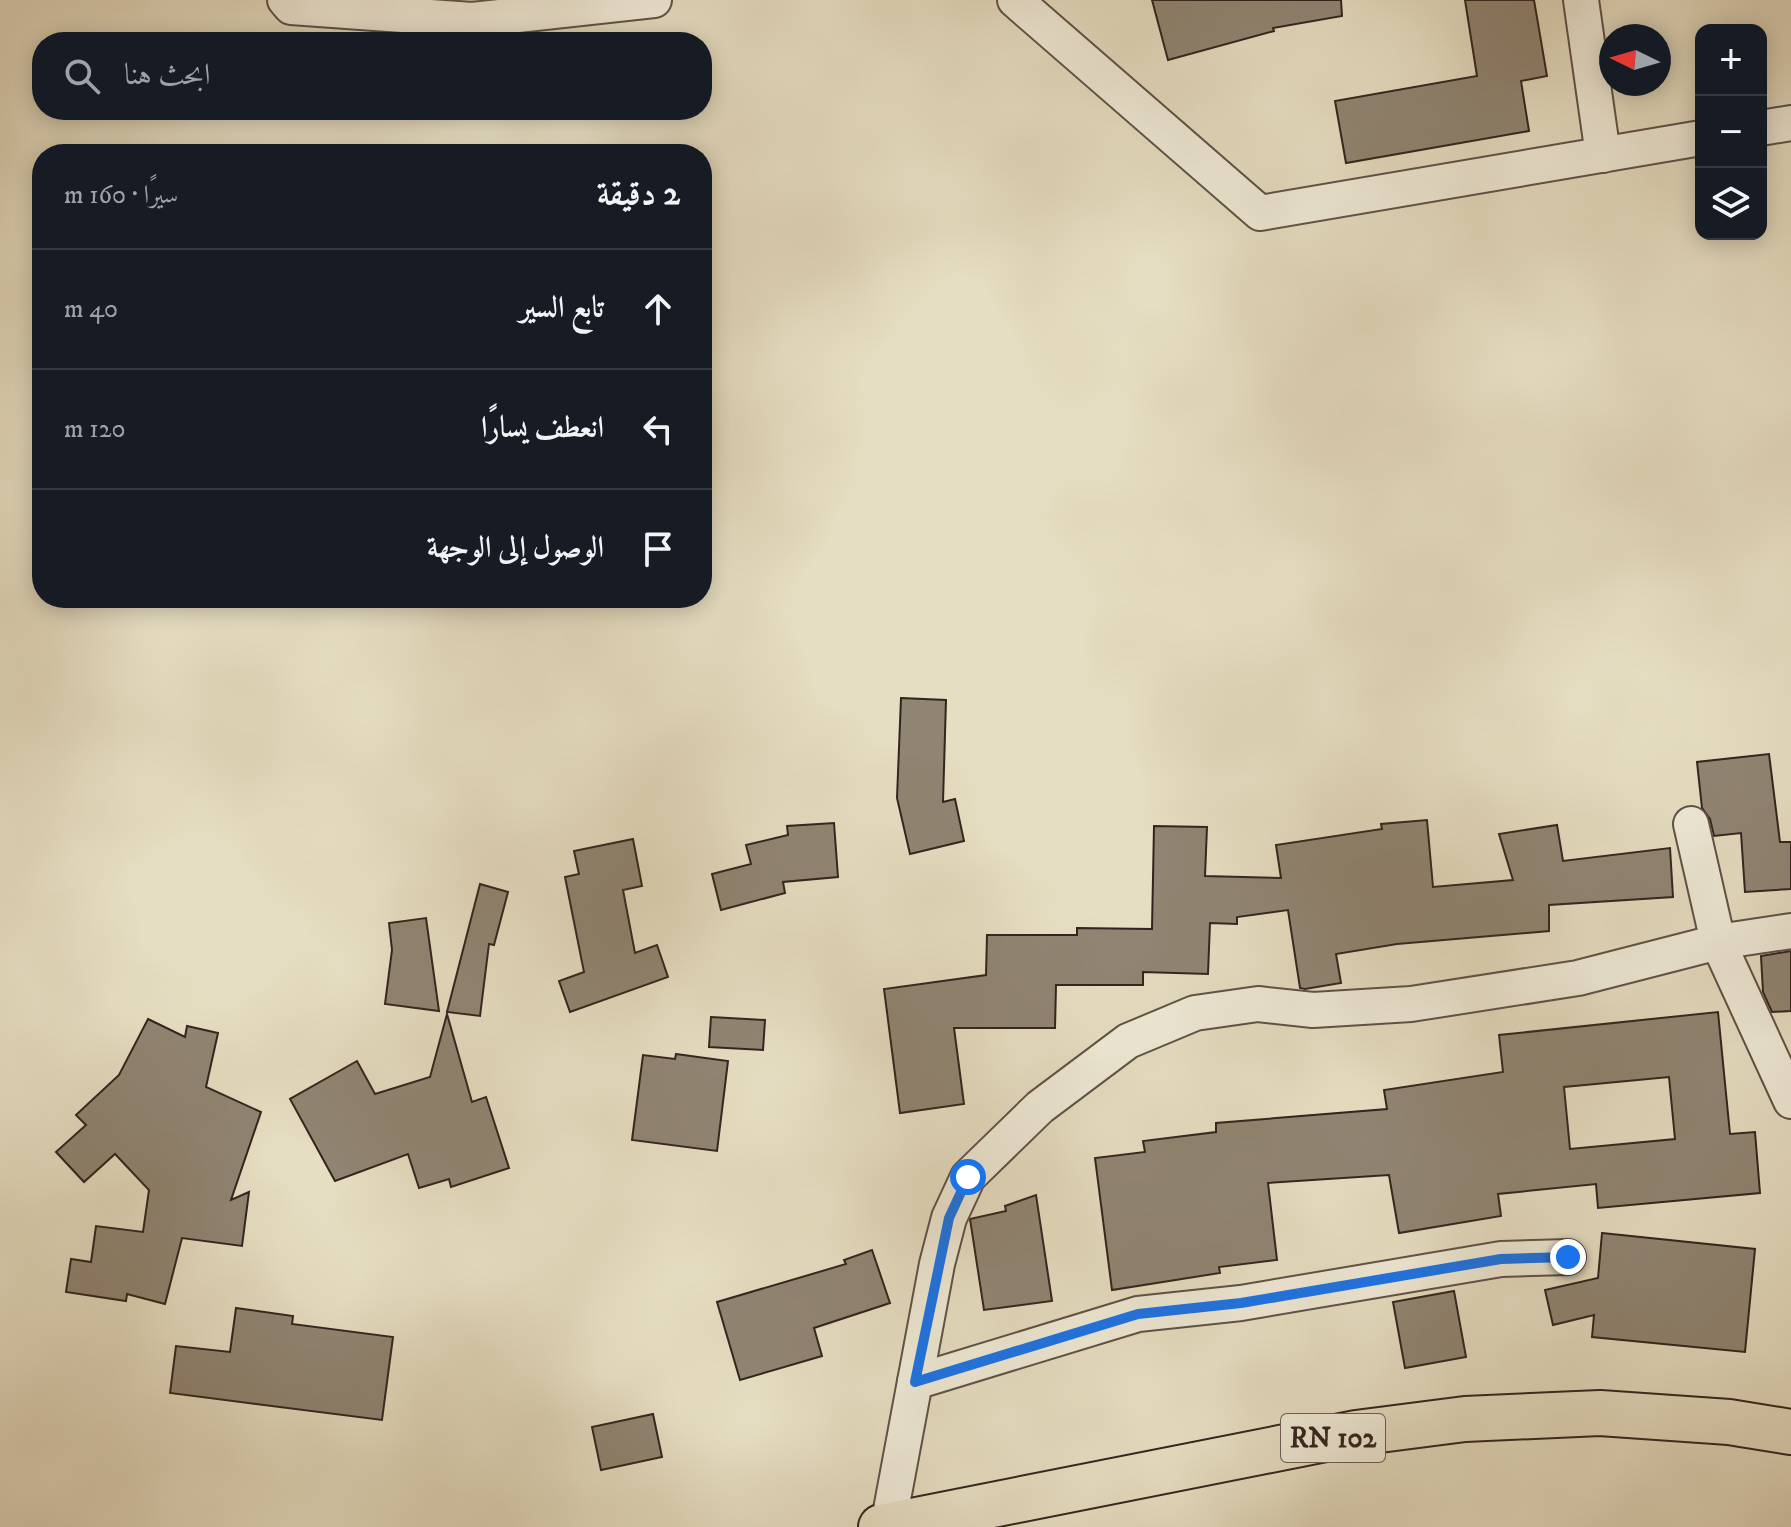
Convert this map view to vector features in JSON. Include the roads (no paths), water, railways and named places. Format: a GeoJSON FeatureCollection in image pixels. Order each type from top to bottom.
{"type":"FeatureCollection","features":[{"type":"Feature","properties":{"kind":"main road","name":"RN 102"},"geometry":{"type":"LineString","coordinates":[[884,1526],[1356,1433],[1465,1419],[1600,1413],[1789,1426]]}},
{"type":"Feature","properties":{"kind":"street"},"geometry":{"type":"LineString","coordinates":[[285,0],[291,7],[472,20],[654,0]]}},
{"type":"Feature","properties":{"kind":"street"},"geometry":{"type":"LineString","coordinates":[[1015,0],[1260,213],[1695,139]]}},
{"type":"Feature","properties":{"kind":"street"},"geometry":{"type":"LineString","coordinates":[[1581,0],[1603,155]]}},
{"type":"Feature","properties":{"kind":"street"},"geometry":{"type":"LineString","coordinates":[[1767,127],[1791,123]]}},
{"type":"Feature","properties":{"kind":"street"},"geometry":{"type":"LineString","coordinates":[[1691,824],[1718,942],[1791,1101]]}},
{"type":"Feature","properties":{"kind":"street"},"geometry":{"type":"LineString","coordinates":[[884,1526],[949,1218],[968,1177],[1040,1107],[1128,1041],[1195,1013],[1258,1004],[1313,1010],[1411,1004],[1578,978],[1718,942],[1791,931]]}},
{"type":"Feature","properties":{"kind":"street"},"geometry":{"type":"LineString","coordinates":[[915,1382],[1138,1314],[1241,1303],[1501,1259],[1568,1257]]}}]}
